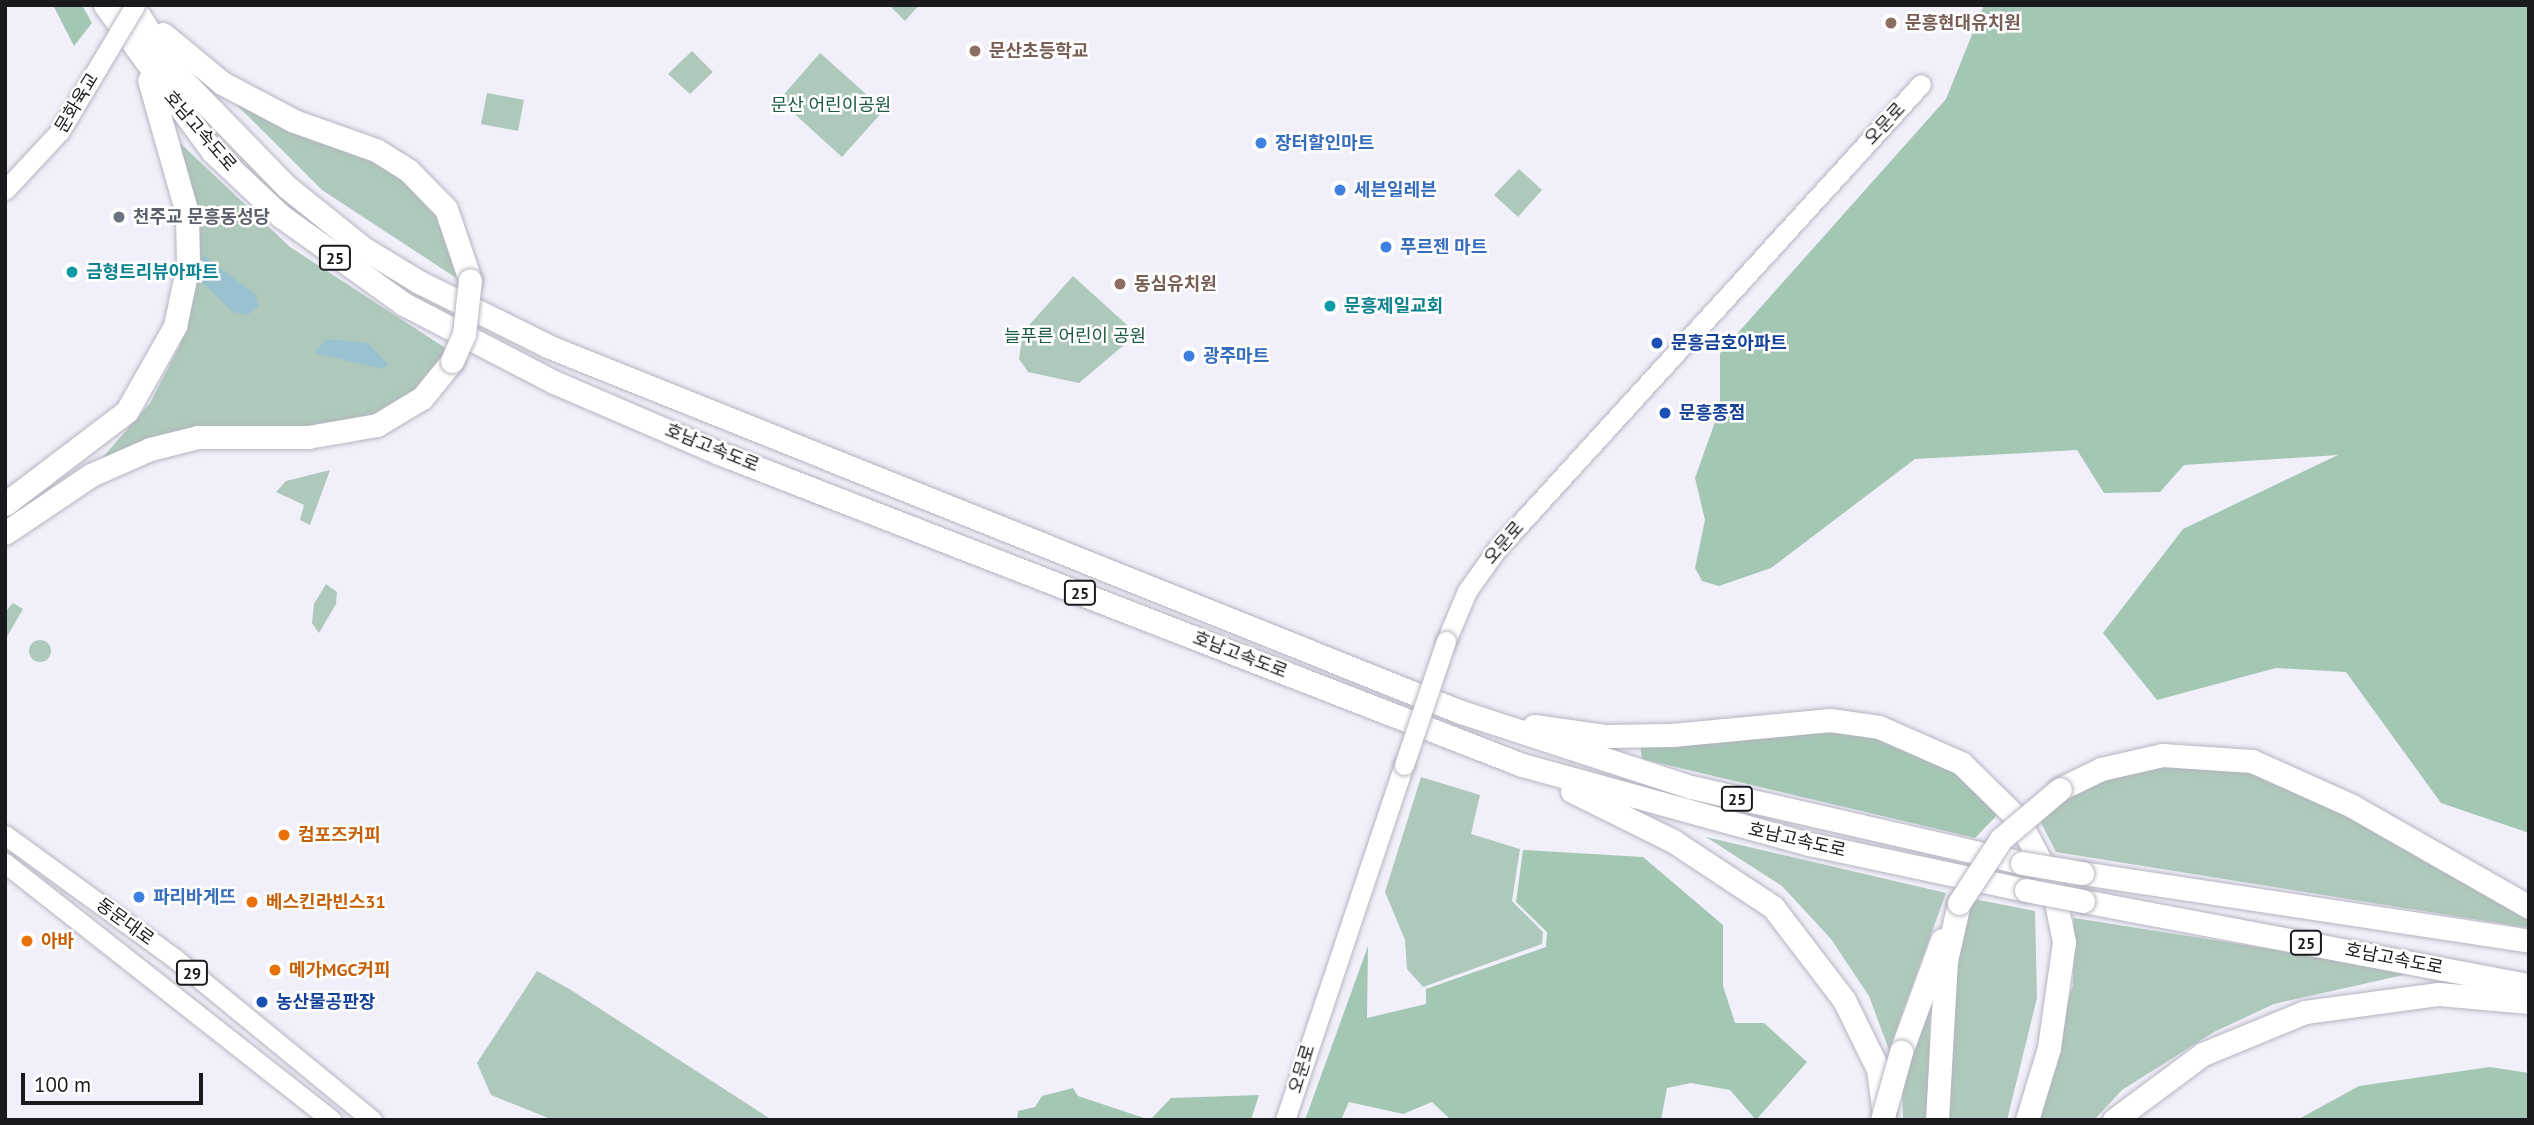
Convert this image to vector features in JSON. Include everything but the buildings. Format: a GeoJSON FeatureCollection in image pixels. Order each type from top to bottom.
{"type":"FeatureCollection","features":[{"type":"Feature","properties":{"kind":"highway","name":"호남고속도로"},"geometry":{"type":"LineString","coordinates":[[105,5],[213,152],[281,216],[339,262],[447,330],[719,453],[1522,765],[1810,844],[2026,890],[2529,985]]}},
{"type":"Feature","properties":{"kind":"highway","name":"호남고속도로"},"geometry":{"type":"LineString","coordinates":[[136,5],[185,82],[287,187],[363,248],[470,310],[641,386],[1458,711],[1691,787],[2022,863],[2529,941]]}},
{"type":"Feature","properties":{"kind":"highway"},"geometry":{"type":"LineString","coordinates":[[5,533],[91,475],[150,449],[198,437],[308,437],[377,425],[422,398],[452,361],[470,305],[470,280],[446,209],[408,170],[376,150],[294,121],[222,83],[189,60],[136,5]]}},
{"type":"Feature","properties":{"kind":"highway"},"geometry":{"type":"LineString","coordinates":[[5,504],[127,411],[174,326],[188,265],[187,213],[143,60]]}},
{"type":"Feature","properties":{"kind":"highway"},"geometry":{"type":"LineString","coordinates":[[1458,711],[1604,736],[1830,719],[1879,727],[1961,763],[2018,819],[2052,883],[2064,942],[2049,1048],[2026,1120]]}},
{"type":"Feature","properties":{"kind":"highway"},"geometry":{"type":"LineString","coordinates":[[1883,1120],[1901,1052],[1959,903],[2001,839],[2060,789],[2101,769],[2162,755],[2252,761],[2352,806],[2529,907]]}},
{"type":"Feature","properties":{"kind":"highway"},"geometry":{"type":"LineString","coordinates":[[1522,765],[1673,841],[1773,906],[1844,1000],[1878,1069],[1883,1120]]}},
{"type":"Feature","properties":{"kind":"highway"},"geometry":{"type":"LineString","coordinates":[[1937,1120],[1946,961],[1959,903]]}},
{"type":"Feature","properties":{"kind":"highway"},"geometry":{"type":"LineString","coordinates":[[2114,1120],[2203,1054],[2305,1012],[2439,994],[2529,1002]]}},
{"type":"Feature","properties":{"kind":"main road","name":"문화육교"},"geometry":{"type":"LineString","coordinates":[[5,190],[60,131],[136,5]]}},
{"type":"Feature","properties":{"kind":"main road","name":"오문로"},"geometry":{"type":"LineString","coordinates":[[1285,1120],[1446,641],[1466,591],[1497,549],[1921,85]]}},
{"type":"Feature","properties":{"kind":"main road","name":"동문대로"},"geometry":{"type":"LineString","coordinates":[[5,835],[173,957],[372,1120]]}},
{"type":"Feature","properties":{"kind":"main road","name":"동문대로"},"geometry":{"type":"LineString","coordinates":[[5,863],[332,1120]]}},
{"type":"Feature","properties":{"kind":"green space"},"geometry":{"type":"Polygon","coordinates":[[[53,5],[82,5],[92,23],[74,46],[53,5]]]}},
{"type":"Feature","properties":{"kind":"green space"},"geometry":{"type":"Polygon","coordinates":[[[889,5],[919,5],[905,21],[889,5]]]}},
{"type":"Feature","properties":{"kind":"green space"},"geometry":{"type":"Polygon","coordinates":[[[1984,5],[2529,5],[2529,833],[2441,803],[2346,672],[2276,668],[2157,700],[2103,633],[2183,529],[2338,455],[2184,465],[2160,492],[2104,493],[2077,450],[1915,459],[1771,568],[1719,586],[1702,581],[1695,568],[1705,520],[1695,478],[1720,408],[1720,353],[1946,99],[1984,5]]]}},
{"type":"Feature","properties":{"kind":"green space"},"geometry":{"type":"Polygon","coordinates":[[[692,51],[713,72],[690,94],[668,74],[692,51]]]}},
{"type":"Feature","properties":{"kind":"green space","name":"문산 어린이공원"},"geometry":{"type":"Polygon","coordinates":[[[820,53],[884,110],[842,157],[779,100],[820,53]]]}},
{"type":"Feature","properties":{"kind":"green space"},"geometry":{"type":"Polygon","coordinates":[[[487,93],[524,100],[518,131],[481,124],[487,93]]]}},
{"type":"Feature","properties":{"kind":"green space"},"geometry":{"type":"Polygon","coordinates":[[[236,104],[344,137],[428,187],[470,287],[322,190],[236,104]]]}},
{"type":"Feature","properties":{"kind":"green space"},"geometry":{"type":"Polygon","coordinates":[[[180,143],[290,247],[447,349],[401,411],[329,429],[97,464],[150,403],[180,345],[193,294],[195,218],[180,143]]]}},
{"type":"Feature","properties":{"kind":"green space"},"geometry":{"type":"Polygon","coordinates":[[[1519,169],[1542,190],[1518,217],[1494,195],[1519,169]]]}},
{"type":"Feature","properties":{"kind":"green space","name":"늘푸른 어린이 공원"},"geometry":{"type":"Polygon","coordinates":[[[1073,276],[1137,334],[1079,383],[1028,372],[1019,359],[1023,332],[1073,276]]]}},
{"type":"Feature","properties":{"kind":"green space"},"geometry":{"type":"Polygon","coordinates":[[[330,470],[310,525],[300,520],[304,505],[276,492],[286,481],[330,470]]]}},
{"type":"Feature","properties":{"kind":"green space"},"geometry":{"type":"Polygon","coordinates":[[[326,584],[337,592],[336,604],[319,633],[312,623],[314,604],[326,584]]]}},
{"type":"Feature","properties":{"kind":"green space"},"geometry":{"type":"Polygon","coordinates":[[[13,603],[23,609],[5,640],[5,612],[13,603]]]}},
{"type":"Feature","properties":{"kind":"green space"},"geometry":{"type":"Polygon","coordinates":[[[36,640],[44,640],[51,647],[51,655],[44,662],[36,662],[29,655],[29,647],[36,640]]]}},
{"type":"Feature","properties":{"kind":"green space"},"geometry":{"type":"Polygon","coordinates":[[[1859,729],[1916,743],[2005,807],[1975,838],[1642,759],[1640,744],[1859,729]]]}},
{"type":"Feature","properties":{"kind":"green space"},"geometry":{"type":"Polygon","coordinates":[[[2211,762],[2278,778],[2529,910],[2529,928],[2056,852],[2038,817],[2076,789],[2148,765],[2211,762]]]}},
{"type":"Feature","properties":{"kind":"green space"},"geometry":{"type":"Polygon","coordinates":[[[1421,777],[1480,795],[1471,834],[1520,849],[1512,901],[1543,932],[1542,944],[1423,987],[1407,969],[1405,940],[1385,892],[1421,777]]]}},
{"type":"Feature","properties":{"kind":"green space"},"geometry":{"type":"Polygon","coordinates":[[[1706,837],[1946,893],[1889,1050],[1869,996],[1831,939],[1782,886],[1706,837]]]}},
{"type":"Feature","properties":{"kind":"green space"},"geometry":{"type":"Polygon","coordinates":[[[1523,850],[1643,857],[1723,925],[1723,986],[1735,1023],[1764,1023],[1807,1062],[1756,1120],[1730,1090],[1691,1083],[1667,1088],[1661,1120],[1451,1120],[1432,1102],[1403,1114],[1349,1102],[1341,1120],[1305,1120],[1368,946],[1367,1018],[1426,1004],[1426,989],[1546,947],[1547,932],[1516,902],[1523,850]]]}},
{"type":"Feature","properties":{"kind":"green space"},"geometry":{"type":"Polygon","coordinates":[[[1974,899],[2035,911],[2037,998],[2007,1120],[1947,1120],[1955,943],[1974,899]]]}},
{"type":"Feature","properties":{"kind":"green space"},"geometry":{"type":"Polygon","coordinates":[[[2074,918],[2417,972],[2274,1004],[2214,1032],[2122,1090],[2094,1120],[2031,1120],[2073,985],[2074,918]]]}},
{"type":"Feature","properties":{"kind":"green space"},"geometry":{"type":"Polygon","coordinates":[[[537,971],[571,990],[772,1120],[553,1120],[491,1095],[477,1063],[537,971]]]}},
{"type":"Feature","properties":{"kind":"green space"},"geometry":{"type":"Polygon","coordinates":[[[1930,980],[1929,1120],[1903,1120],[1902,1085],[1930,980]]]}},
{"type":"Feature","properties":{"kind":"green space"},"geometry":{"type":"Polygon","coordinates":[[[2490,1067],[2529,1073],[2529,1120],[2297,1120],[2359,1086],[2490,1067]]]}},
{"type":"Feature","properties":{"kind":"green space"},"geometry":{"type":"Polygon","coordinates":[[[1073,1088],[1078,1096],[1150,1120],[1017,1120],[1018,1111],[1035,1107],[1042,1096],[1073,1088]]]}},
{"type":"Feature","properties":{"kind":"green space"},"geometry":{"type":"Polygon","coordinates":[[[1259,1095],[1251,1120],[1150,1120],[1171,1098],[1259,1095]]]}},
{"type":"Feature","properties":{"kind":"water"},"geometry":{"type":"Polygon","coordinates":[[[203,255],[256,295],[259,307],[247,315],[233,312],[198,278],[203,255]]]}},
{"type":"Feature","properties":{"kind":"water"},"geometry":{"type":"Polygon","coordinates":[[[326,339],[368,343],[388,364],[383,369],[314,353],[326,339]]]}},
{"type":"Feature","properties":{"kind":"place","name":"문흥현대유치원"},"geometry":{"type":"Point","coordinates":[1891,23]}},
{"type":"Feature","properties":{"kind":"place","name":"문산초등학교"},"geometry":{"type":"Point","coordinates":[975,51]}},
{"type":"Feature","properties":{"kind":"place","name":"장터할인마트"},"geometry":{"type":"Point","coordinates":[1261,143]}},
{"type":"Feature","properties":{"kind":"place","name":"세븐일레븐"},"geometry":{"type":"Point","coordinates":[1340,190]}},
{"type":"Feature","properties":{"kind":"place","name":"천주교 문흥동성당"},"geometry":{"type":"Point","coordinates":[119,217]}},
{"type":"Feature","properties":{"kind":"place","name":"푸르젠 마트"},"geometry":{"type":"Point","coordinates":[1386,247]}},
{"type":"Feature","properties":{"kind":"place","name":"금형트리뷰아파트"},"geometry":{"type":"Point","coordinates":[72,272]}},
{"type":"Feature","properties":{"kind":"place","name":"동심유치원"},"geometry":{"type":"Point","coordinates":[1120,284]}},
{"type":"Feature","properties":{"kind":"place","name":"문흥제일교회"},"geometry":{"type":"Point","coordinates":[1330,306]}},
{"type":"Feature","properties":{"kind":"place","name":"문흥금호아파트"},"geometry":{"type":"Point","coordinates":[1657,343]}},
{"type":"Feature","properties":{"kind":"place","name":"광주마트"},"geometry":{"type":"Point","coordinates":[1189,356]}},
{"type":"Feature","properties":{"kind":"place","name":"문흥종점"},"geometry":{"type":"Point","coordinates":[1665,413]}},
{"type":"Feature","properties":{"kind":"place","name":"컴포즈커피"},"geometry":{"type":"Point","coordinates":[284,835]}},
{"type":"Feature","properties":{"kind":"place","name":"파리바게뜨"},"geometry":{"type":"Point","coordinates":[139,897]}},
{"type":"Feature","properties":{"kind":"place","name":"베스킨라빈스31"},"geometry":{"type":"Point","coordinates":[252,902]}},
{"type":"Feature","properties":{"kind":"place","name":"아바"},"geometry":{"type":"Point","coordinates":[27,941]}},
{"type":"Feature","properties":{"kind":"place","name":"메가MGC커피"},"geometry":{"type":"Point","coordinates":[275,970]}},
{"type":"Feature","properties":{"kind":"place","name":"농산물공판장"},"geometry":{"type":"Point","coordinates":[262,1002]}}]}
